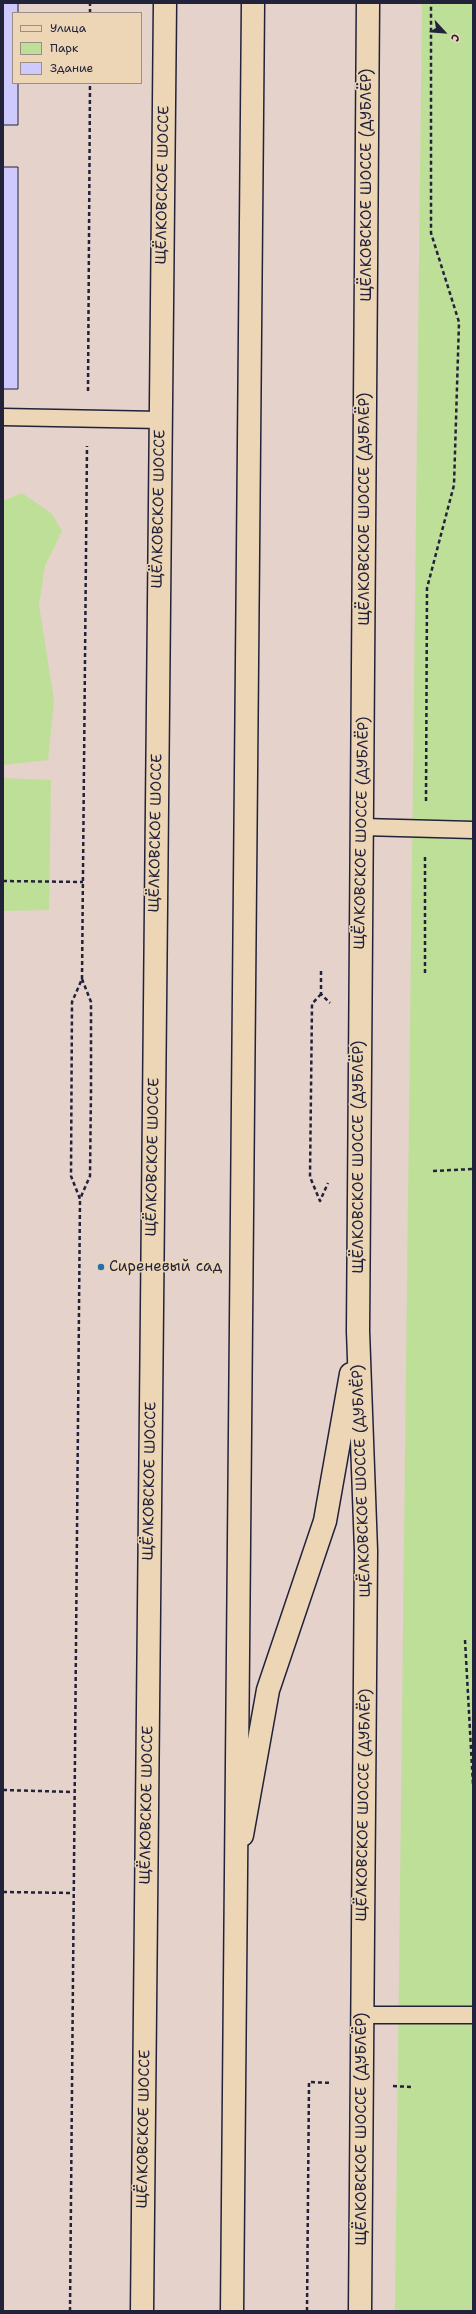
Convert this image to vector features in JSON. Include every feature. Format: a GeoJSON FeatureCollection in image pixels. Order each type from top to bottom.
{"type":"FeatureCollection","features":[{"type":"Feature","properties":{"kind":"main road","name":"ЩЁЛКОВСКОЕ ШОССЕ"},"geometry":{"type":"LineString","coordinates":[[142,2311],[165,3]]}},
{"type":"Feature","properties":{"kind":"main road"},"geometry":{"type":"LineString","coordinates":[[232,2311],[253,3]]}},
{"type":"Feature","properties":{"kind":"main road","name":"ЩЁЛКОВСКОЕ ШОССЕ (ДУБЛЁР)"},"geometry":{"type":"LineString","coordinates":[[360,2311],[366,1551],[358,1331],[363,827],[368,3]]}},
{"type":"Feature","properties":{"kind":"main road"},"geometry":{"type":"LineString","coordinates":[[237,1865],[268,1690],[325,1521],[358,1331]]}},
{"type":"Feature","properties":{"kind":"lane"},"geometry":{"type":"LineString","coordinates":[[3,417],[88,420],[160,420]]}},
{"type":"Feature","properties":{"kind":"lane"},"geometry":{"type":"LineString","coordinates":[[363,827],[473,830]]}},
{"type":"Feature","properties":{"kind":"lane"},"geometry":{"type":"LineString","coordinates":[[362,2015],[473,2015]]}},
{"type":"Feature","properties":{"kind":"path"},"geometry":{"type":"LineString","coordinates":[[425,973],[427,588],[454,485],[459,322],[431,233],[431,3]]}},
{"type":"Feature","properties":{"kind":"path"},"geometry":{"type":"LineString","coordinates":[[80,1199],[90,1176],[91,1002],[82,979],[90,84]]}},
{"type":"Feature","properties":{"kind":"path"},"geometry":{"type":"LineString","coordinates":[[3,881],[83,882]]}},
{"type":"Feature","properties":{"kind":"path"},"geometry":{"type":"LineString","coordinates":[[70,2311],[72,1893],[80,1199],[71,1176],[72,1002],[82,979]]}},
{"type":"Feature","properties":{"kind":"path"},"geometry":{"type":"LineString","coordinates":[[310,1177],[312,1004],[320,994]]}},
{"type":"Feature","properties":{"kind":"path"},"geometry":{"type":"LineString","coordinates":[[433,1171],[473,1169]]}},
{"type":"Feature","properties":{"kind":"path"},"geometry":{"type":"LineString","coordinates":[[465,1640],[473,1785]]}},
{"type":"Feature","properties":{"kind":"path"},"geometry":{"type":"LineString","coordinates":[[3,1790],[73,1792]]}},
{"type":"Feature","properties":{"kind":"path"},"geometry":{"type":"LineString","coordinates":[[3,1892],[72,1893]]}},
{"type":"Feature","properties":{"kind":"path"},"geometry":{"type":"LineString","coordinates":[[307,2311],[309,2082],[411,2087]]}},
{"type":"Feature","properties":{"kind":"green space"},"geometry":{"type":"Polygon","coordinates":[[[422,3],[473,3],[473,2311],[395,2311],[422,3]]]}},
{"type":"Feature","properties":{"kind":"green space"},"geometry":{"type":"Polygon","coordinates":[[[22,493],[52,514],[62,531],[45,566],[39,605],[54,700],[48,760],[3,765],[3,501],[22,493]]]}},
{"type":"Feature","properties":{"kind":"green space"},"geometry":{"type":"Polygon","coordinates":[[[3,778],[51,780],[49,910],[3,911],[3,778]]]}},
{"type":"Feature","properties":{"kind":"building"},"geometry":{"type":"Polygon","coordinates":[[[3,3],[18,3],[18,12],[12,12],[12,84],[18,84],[18,125],[3,125],[3,3]]]}},
{"type":"Feature","properties":{"kind":"building"},"geometry":{"type":"Polygon","coordinates":[[[3,167],[18,167],[18,389],[3,389],[3,167]]]}},
{"type":"Feature","properties":{"kind":"place","name":"Сиреневый сад"},"geometry":{"type":"Point","coordinates":[101,1267]}}]}
